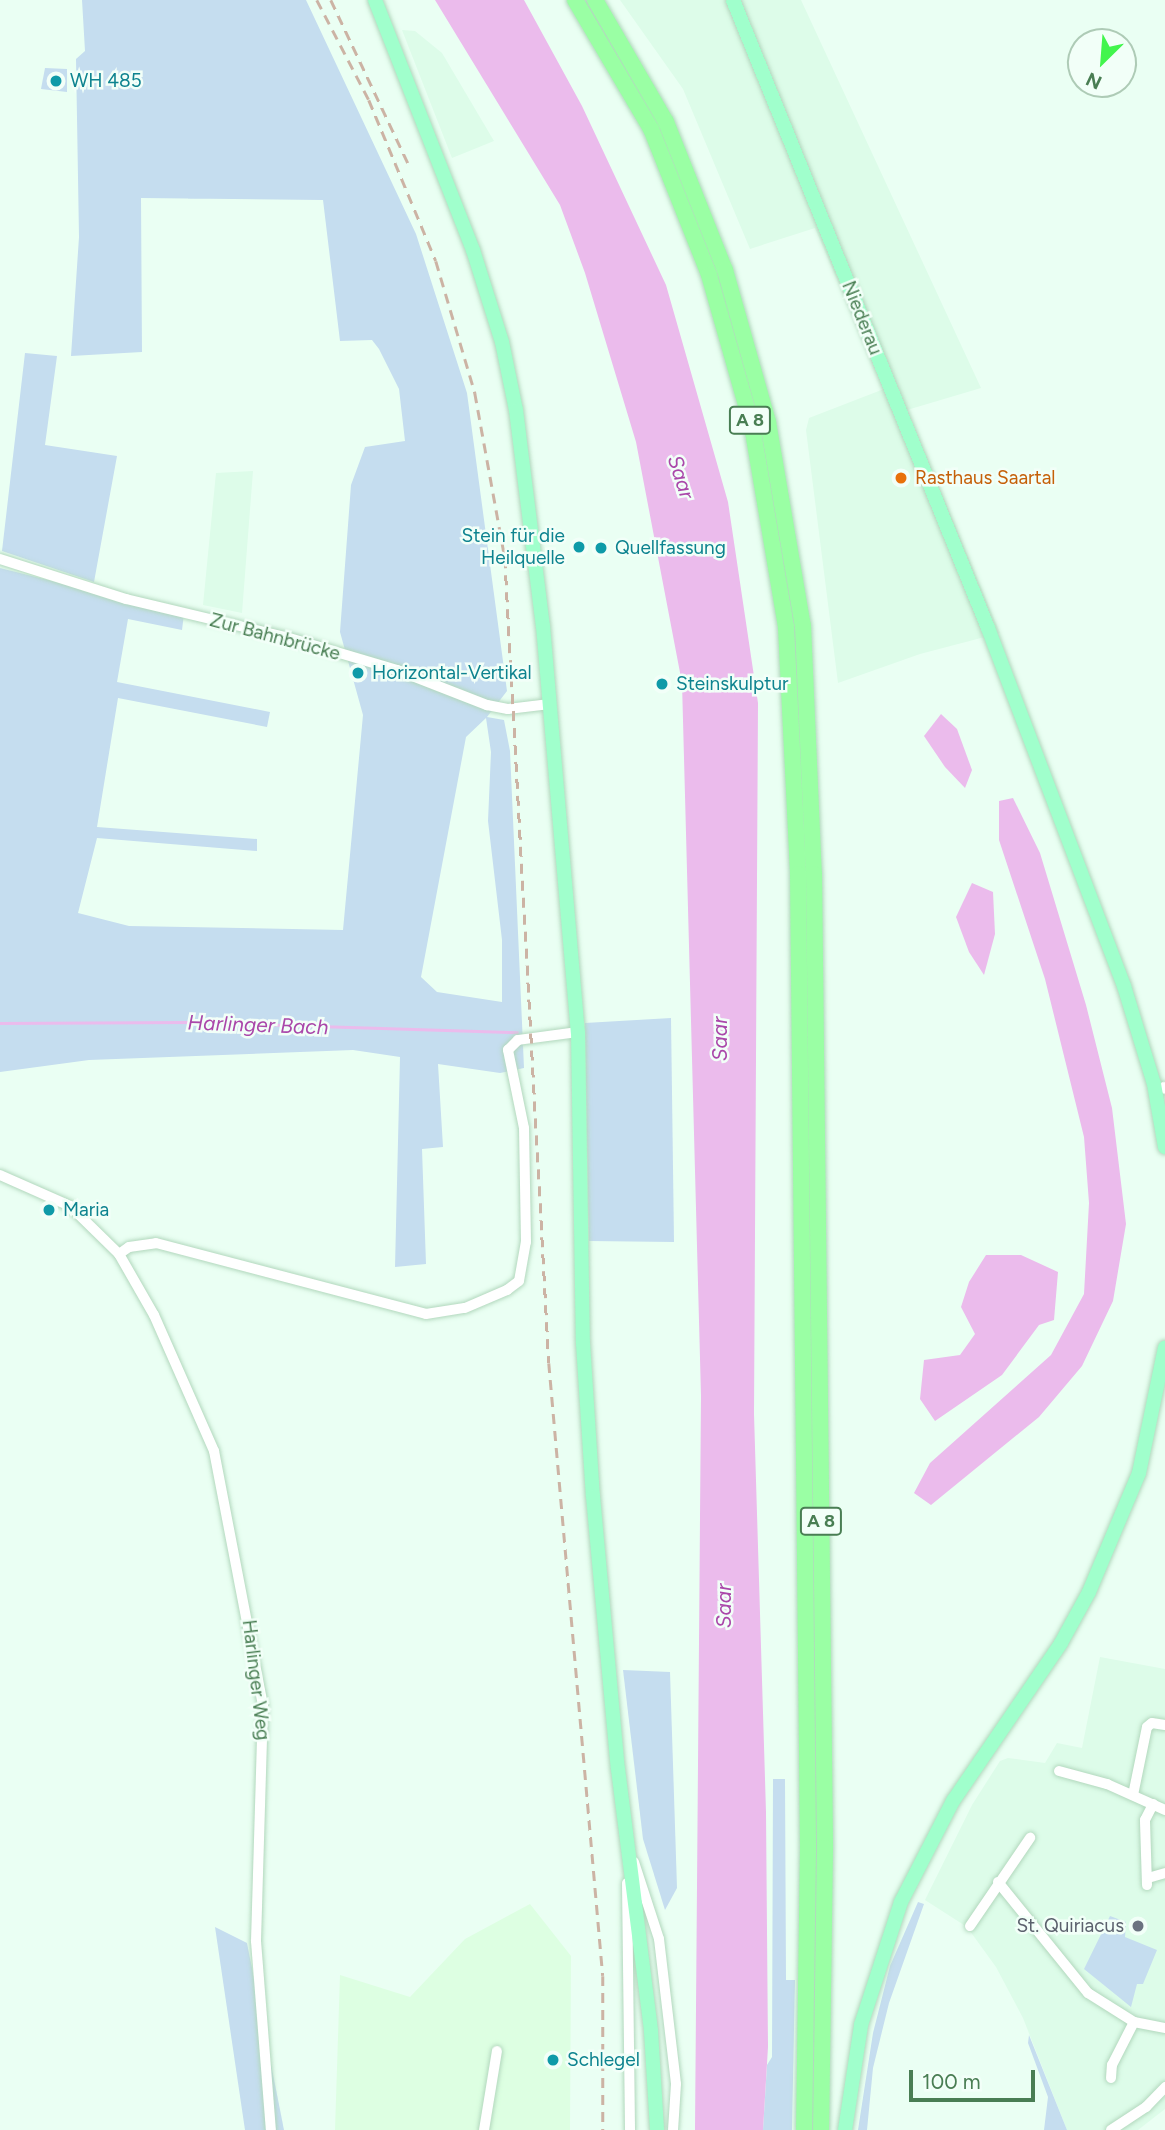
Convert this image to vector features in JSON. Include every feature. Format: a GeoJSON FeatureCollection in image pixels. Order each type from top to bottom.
{"type":"FeatureCollection","features":[{"type":"Feature","properties":{"kind":"highway","name":"A 8"},"geometry":{"type":"LineString","coordinates":[[575,0],[632,91],[673,177],[737,368],[762,476],[786,627],[806,874]]}},
{"type":"Feature","properties":{"kind":"highway","name":"A 8"},"geometry":{"type":"LineString","coordinates":[[595,0],[646,83],[688,171],[725,270],[756,375],[778,473],[803,626],[825,1848],[821,2130]]}},
{"type":"Feature","properties":{"kind":"highway","name":"A 8"},"geometry":{"type":"LineString","coordinates":[[804,2130],[808,1848],[807,911]]}},
{"type":"Feature","properties":{"kind":"main road"},"geometry":{"type":"LineString","coordinates":[[375,0],[473,250],[502,342],[518,424],[550,704],[578,1032],[586,1405],[627,1846],[651,2031],[657,2130]]}},
{"type":"Feature","properties":{"kind":"main road","name":"Niederau"},"geometry":{"type":"LineString","coordinates":[[733,0],[991,636],[1124,986],[1154,1084],[1165,1147]]}},
{"type":"Feature","properties":{"kind":"main road"},"geometry":{"type":"LineString","coordinates":[[845,2130],[861,2025],[901,1902],[915,1870],[953,1801],[1061,1643],[1089,1592],[1139,1473],[1165,1348]]}},
{"type":"Feature","properties":{"kind":"street","name":"Zur Bahnbrücke"},"geometry":{"type":"LineString","coordinates":[[0,559],[126,599],[397,670],[487,705],[508,709],[550,704]]}},
{"type":"Feature","properties":{"kind":"street"},"geometry":{"type":"LineString","coordinates":[[118,1254],[129,1247],[156,1243],[426,1314],[465,1308],[506,1290],[519,1281],[526,1242],[524,1128],[508,1050],[518,1040],[578,1032]]}},
{"type":"Feature","properties":{"kind":"street","name":"Harlinger Weg"},"geometry":{"type":"LineString","coordinates":[[0,1175],[70,1206],[118,1254],[154,1315],[214,1451],[259,1675],[265,1734],[256,1941],[271,2130]]}},
{"type":"Feature","properties":{"kind":"street"},"geometry":{"type":"LineString","coordinates":[[1133,1795],[1147,1727],[1152,1723],[1165,1726]]}},
{"type":"Feature","properties":{"kind":"street"},"geometry":{"type":"LineString","coordinates":[[1059,1771],[1133,1795],[1165,1810]]}},
{"type":"Feature","properties":{"kind":"street"},"geometry":{"type":"LineString","coordinates":[[1153,1804],[1145,1819],[1148,1882],[1165,1873]]}},
{"type":"Feature","properties":{"kind":"street"},"geometry":{"type":"LineString","coordinates":[[970,1926],[1030,1838]]}},
{"type":"Feature","properties":{"kind":"street"},"geometry":{"type":"LineString","coordinates":[[627,1846],[658,1932],[673,2063],[673,2130]]}},
{"type":"Feature","properties":{"kind":"street"},"geometry":{"type":"LineString","coordinates":[[627,1846],[630,2130]]}},
{"type":"Feature","properties":{"kind":"street"},"geometry":{"type":"LineString","coordinates":[[998,1882],[1082,1986],[1134,2022],[1165,2028]]}},
{"type":"Feature","properties":{"kind":"street"},"geometry":{"type":"LineString","coordinates":[[1111,2078],[1112,2065],[1134,2022]]}},
{"type":"Feature","properties":{"kind":"street"},"geometry":{"type":"LineString","coordinates":[[484,2130],[497,2051]]}},
{"type":"Feature","properties":{"kind":"street"},"geometry":{"type":"LineString","coordinates":[[1111,2130],[1146,2107],[1165,2087]]}},
{"type":"Feature","properties":{"kind":"shaded area"},"geometry":{"type":"Polygon","coordinates":[[[82,0],[306,0],[416,234],[467,393],[507,691],[487,717],[504,720],[510,751],[524,1068],[500,1073],[438,1064],[443,1147],[422,1149],[426,1264],[395,1267],[400,1057],[353,1050],[89,1060],[0,1072],[0,568],[184,614],[182,630],[128,619],[117,682],[270,712],[267,727],[118,698],[97,827],[257,839],[257,851],[97,838],[78,913],[129,926],[343,930],[363,715],[340,632],[351,485],[365,447],[405,441],[399,389],[379,349],[372,340],[340,341],[323,200],[141,198],[142,352],[71,356],[79,237],[76,59],[85,51],[82,0]],[[486,718],[466,737],[421,977],[437,992],[502,1002],[502,940],[488,821],[491,752],[486,718]]]}},
{"type":"Feature","properties":{"kind":"shaded area"},"geometry":{"type":"Polygon","coordinates":[[[620,0],[801,0],[981,388],[907,410],[1000,633],[920,654],[838,683],[806,430],[809,418],[884,389],[815,228],[750,249],[683,89],[620,0]]]}},
{"type":"Feature","properties":{"kind":"shaded area"},"geometry":{"type":"Polygon","coordinates":[[[402,30],[415,31],[442,53],[494,141],[452,158],[402,30]]]}},
{"type":"Feature","properties":{"kind":"shaded area"},"geometry":{"type":"Polygon","coordinates":[[[45,68],[67,69],[67,92],[41,89],[45,68]]]}},
{"type":"Feature","properties":{"kind":"shaded area"},"geometry":{"type":"Polygon","coordinates":[[[25,353],[57,356],[45,445],[117,456],[94,582],[2,551],[25,353]]]}},
{"type":"Feature","properties":{"kind":"shaded area"},"geometry":{"type":"Polygon","coordinates":[[[253,471],[242,613],[203,605],[216,473],[253,471]]]}},
{"type":"Feature","properties":{"kind":"shaded area"},"geometry":{"type":"Polygon","coordinates":[[[671,1018],[674,1242],[589,1241],[585,1023],[671,1018]]]}},
{"type":"Feature","properties":{"kind":"shaded area"},"geometry":{"type":"Polygon","coordinates":[[[1100,1657],[1165,1669],[1165,2109],[1138,2130],[1067,2130],[1023,2018],[996,1967],[967,1927],[925,1900],[972,1805],[1000,1761],[1008,1758],[1045,1763],[1057,1743],[1082,1748],[1100,1657]]]}},
{"type":"Feature","properties":{"kind":"shaded area"},"geometry":{"type":"Polygon","coordinates":[[[623,1670],[670,1672],[677,1888],[665,1910],[643,1839],[623,1670]]]}},
{"type":"Feature","properties":{"kind":"shaded area"},"geometry":{"type":"Polygon","coordinates":[[[773,1779],[785,1779],[786,1980],[795,1980],[792,2130],[763,2130],[767,2065],[772,2057],[773,1779]]]}},
{"type":"Feature","properties":{"kind":"shaded area"},"geometry":{"type":"Polygon","coordinates":[[[918,1902],[924,1904],[889,2003],[873,2068],[867,2130],[858,2130],[873,2033],[890,1966],[918,1902]]]}},
{"type":"Feature","properties":{"kind":"shaded area"},"geometry":{"type":"Polygon","coordinates":[[[530,1904],[571,1956],[570,2130],[335,2130],[340,1975],[410,1997],[465,1939],[530,1904]]]}},
{"type":"Feature","properties":{"kind":"shaded area"},"geometry":{"type":"Polygon","coordinates":[[[1110,1916],[1126,1922],[1125,1937],[1157,1950],[1143,1984],[1137,1984],[1131,2007],[1084,1969],[1110,1916]]]}},
{"type":"Feature","properties":{"kind":"shaded area"},"geometry":{"type":"Polygon","coordinates":[[[215,1927],[247,1943],[284,2130],[245,2130],[215,1927]]]}},
{"type":"Feature","properties":{"kind":"shaded area"},"geometry":{"type":"Polygon","coordinates":[[[1029,2035],[1067,2130],[1044,2130],[1048,2097],[1028,2043],[1029,2035]]]}},
{"type":"Feature","properties":{"kind":"water","name":"Saar"},"geometry":{"type":"Polygon","coordinates":[[[435,0],[524,0],[582,106],[666,285],[728,502],[758,703],[754,1414],[766,1812],[768,2047],[763,2130],[695,2130],[701,1396],[682,683],[636,442],[585,273],[560,205],[435,0]]]}},
{"type":"Feature","properties":{"kind":"water"},"geometry":{"type":"Polygon","coordinates":[[[941,714],[957,729],[972,770],[965,788],[945,767],[924,736],[941,714]]]}},
{"type":"Feature","properties":{"kind":"water"},"geometry":{"type":"Polygon","coordinates":[[[1013,798],[1040,853],[1086,1005],[1112,1108],[1126,1224],[1113,1301],[1082,1366],[1039,1417],[931,1505],[914,1493],[930,1463],[1051,1355],[1084,1294],[1089,1203],[1084,1137],[1045,979],[999,840],[999,801],[1013,798]]]}},
{"type":"Feature","properties":{"kind":"water"},"geometry":{"type":"Polygon","coordinates":[[[972,883],[993,892],[995,934],[984,975],[969,952],[956,917],[972,883]]]}},
{"type":"Feature","properties":{"kind":"water"},"geometry":{"type":"Polygon","coordinates":[[[986,1255],[1021,1255],[1058,1272],[1054,1320],[1039,1325],[1002,1375],[935,1421],[920,1399],[924,1360],[960,1355],[975,1334],[961,1307],[969,1282],[986,1255]]]}},
{"type":"Feature","properties":{"kind":"waterway","name":"Harlinger Bach"},"geometry":{"type":"LineString","coordinates":[[0,1023],[190,1022],[517,1032]]}},
{"type":"Feature","properties":{"kind":"railway"},"geometry":{"type":"LineString","coordinates":[[317,0],[369,100],[436,261],[475,393],[505,558],[549,1363],[603,1976],[603,2130]]}},
{"type":"Feature","properties":{"kind":"railway"},"geometry":{"type":"LineString","coordinates":[[331,0],[408,163]]}},
{"type":"Feature","properties":{"kind":"place","name":"WH 485"},"geometry":{"type":"Point","coordinates":[56,81]}},
{"type":"Feature","properties":{"kind":"place","name":"Rasthaus Saartal"},"geometry":{"type":"Point","coordinates":[901,478]}},
{"type":"Feature","properties":{"kind":"place","name":"Stein für die Heilquelle"},"geometry":{"type":"Point","coordinates":[579,547]}},
{"type":"Feature","properties":{"kind":"place","name":"Quellfassung"},"geometry":{"type":"Point","coordinates":[601,548]}},
{"type":"Feature","properties":{"kind":"place","name":"Horizontal-Vertikal"},"geometry":{"type":"Point","coordinates":[358,673]}},
{"type":"Feature","properties":{"kind":"place","name":"Steinskulptur"},"geometry":{"type":"Point","coordinates":[662,684]}},
{"type":"Feature","properties":{"kind":"place","name":"Maria"},"geometry":{"type":"Point","coordinates":[49,1210]}},
{"type":"Feature","properties":{"kind":"place","name":"St. Quiriacus"},"geometry":{"type":"Point","coordinates":[1138,1926]}},
{"type":"Feature","properties":{"kind":"place","name":"Schlegel"},"geometry":{"type":"Point","coordinates":[553,2060]}}]}
